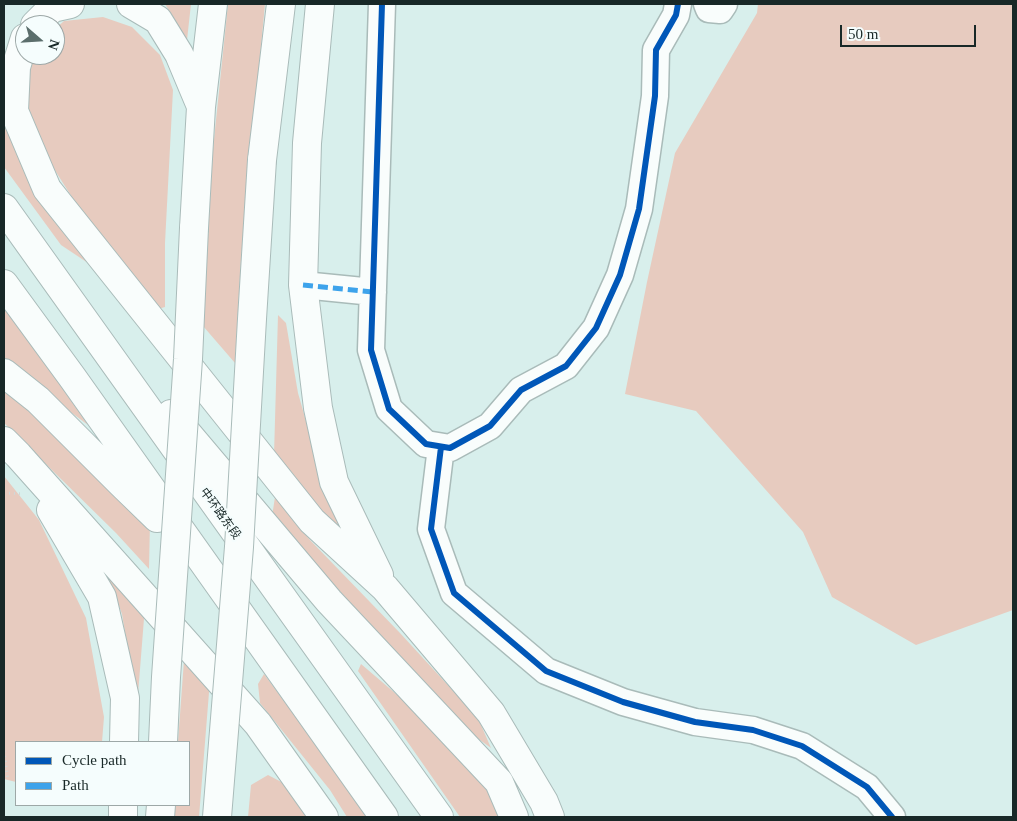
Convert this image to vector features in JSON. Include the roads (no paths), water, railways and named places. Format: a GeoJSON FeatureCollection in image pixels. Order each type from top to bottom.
{"type":"FeatureCollection","features":[{"type":"Feature","properties":{"kind":"highway"},"geometry":{"type":"LineString","coordinates":[[45,15],[52,8],[70,4]]}},
{"type":"Feature","properties":{"kind":"highway"},"geometry":{"type":"LineString","coordinates":[[131,4],[158,20],[179,54],[201,106]]}},
{"type":"Feature","properties":{"kind":"highway"},"geometry":{"type":"LineString","coordinates":[[164,741],[166,677],[188,359],[201,106],[212,4]]}},
{"type":"Feature","properties":{"kind":"highway"},"geometry":{"type":"LineString","coordinates":[[217,817],[239,547],[262,160],[281,4]]}},
{"type":"Feature","properties":{"kind":"highway"},"geometry":{"type":"LineString","coordinates":[[320,4],[307,143],[303,285],[318,408],[334,482],[385,588]]}},
{"type":"Feature","properties":{"kind":"highway"},"geometry":{"type":"LineString","coordinates":[[17,65],[14,111],[47,189],[312,521],[385,588],[491,713],[544,802],[550,817]]}},
{"type":"Feature","properties":{"kind":"highway","name":"中环路东段"},"geometry":{"type":"LineString","coordinates":[[4,208],[439,817]]}},
{"type":"Feature","properties":{"kind":"highway"},"geometry":{"type":"LineString","coordinates":[[37,256],[329,601],[499,782],[514,817]]}},
{"type":"Feature","properties":{"kind":"highway"},"geometry":{"type":"LineString","coordinates":[[4,284],[384,817]]}},
{"type":"Feature","properties":{"kind":"highway"},"geometry":{"type":"LineString","coordinates":[[4,373],[38,400],[200,558]]}},
{"type":"Feature","properties":{"kind":"highway"},"geometry":{"type":"LineString","coordinates":[[11,448],[102,597],[125,698],[124,741]]}},
{"type":"Feature","properties":{"kind":"highway"},"geometry":{"type":"LineString","coordinates":[[11,448],[258,724],[324,817]]}},
{"type":"Feature","properties":{"kind":"street"},"geometry":{"type":"LineString","coordinates":[[382,4],[371,350],[389,409],[433,446],[450,448],[490,426],[520,390],[566,366],[596,328],[620,275],[639,209],[655,96],[656,50],[676,15],[678,4]]}},
{"type":"Feature","properties":{"kind":"street"},"geometry":{"type":"LineString","coordinates":[[707,4],[709,8],[720,10],[724,4]]}},
{"type":"Feature","properties":{"kind":"street"},"geometry":{"type":"LineString","coordinates":[[303,285],[373,292]]}},
{"type":"Feature","properties":{"kind":"street"},"geometry":{"type":"LineString","coordinates":[[433,446],[418,532],[449,605],[548,685],[610,712],[700,738],[754,744],[808,765],[855,795],[875,817]]}},
{"type":"Feature","properties":{"kind":"street"},"geometry":{"type":"LineString","coordinates":[[433,446],[431,528],[454,593],[546,671],[623,702],[695,722],[753,730],[802,746],[867,787],[892,817]]}}]}
